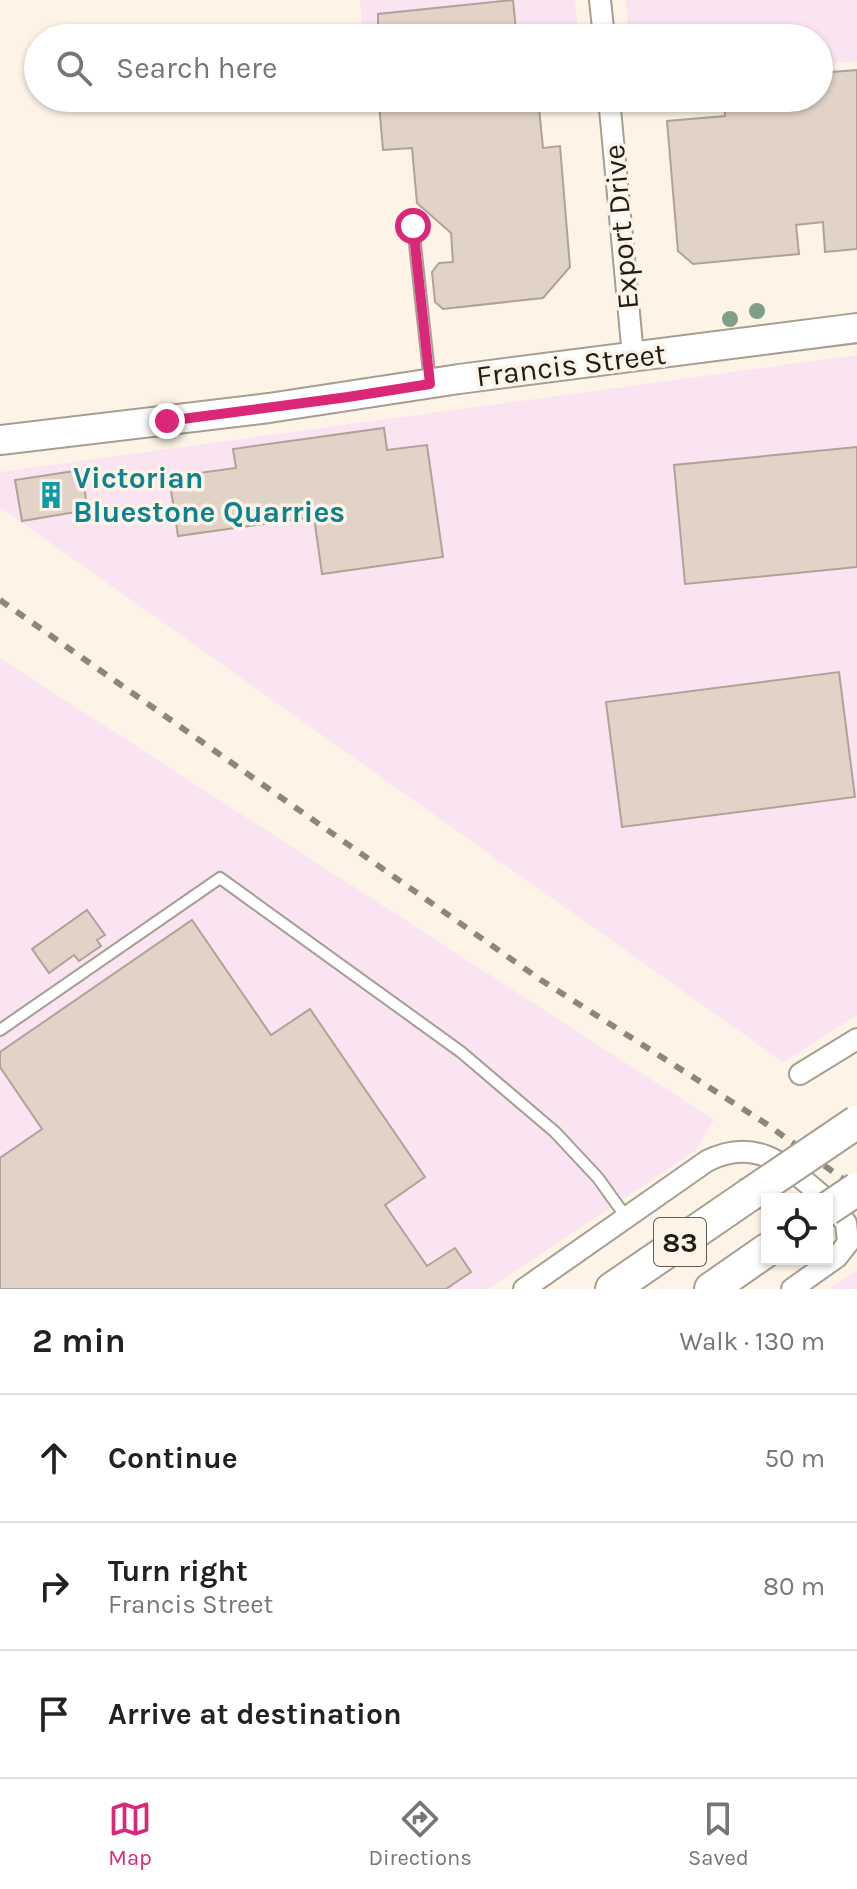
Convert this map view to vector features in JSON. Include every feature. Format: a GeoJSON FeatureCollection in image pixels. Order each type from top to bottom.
{"type":"FeatureCollection","features":[{"type":"Feature","properties":{"kind":"highway","name":"83"},"geometry":{"type":"LineString","coordinates":[[612,1289],[857,1122]]}},
{"type":"Feature","properties":{"kind":"highway"},"geometry":{"type":"LineString","coordinates":[[833,1205],[857,1189]]}},
{"type":"Feature","properties":{"kind":"highway","name":"83"},"geometry":{"type":"LineString","coordinates":[[711,1289],[761,1254]]}},
{"type":"Feature","properties":{"kind":"main road","name":"Francis Street"},"geometry":{"type":"LineString","coordinates":[[0,440],[269,408],[633,356],[857,328]]}},
{"type":"Feature","properties":{"kind":"street"},"geometry":{"type":"LineString","coordinates":[[600,0],[603,24]]}},
{"type":"Feature","properties":{"kind":"street","name":"Export Drive"},"geometry":{"type":"LineString","coordinates":[[610,112],[633,356]]}},
{"type":"Feature","properties":{"kind":"street"},"geometry":{"type":"LineString","coordinates":[[800,1074],[857,1039]]}},
{"type":"Feature","properties":{"kind":"street"},"geometry":{"type":"LineString","coordinates":[[524,1289],[722,1153],[764,1154],[793,1171],[820,1193]]}},
{"type":"Feature","properties":{"kind":"street"},"geometry":{"type":"LineString","coordinates":[[833,1207],[846,1223],[848,1243],[833,1260]]}},
{"type":"Feature","properties":{"kind":"street"},"geometry":{"type":"LineString","coordinates":[[792,1289],[826,1265]]}},
{"type":"Feature","properties":{"kind":"lane"},"geometry":{"type":"LineString","coordinates":[[413,226],[430,384]]}},
{"type":"Feature","properties":{"kind":"lane"},"geometry":{"type":"LineString","coordinates":[[0,1030],[220,878],[472,1062],[555,1132],[598,1178],[626,1217]]}},
{"type":"Feature","properties":{"kind":"shaded area"},"geometry":{"type":"Polygon","coordinates":[[[360,0],[575,0],[578,24],[362,24],[360,0]]]}},
{"type":"Feature","properties":{"kind":"shaded area"},"geometry":{"type":"Polygon","coordinates":[[[626,0],[857,0],[857,61],[833,63],[833,24],[628,24],[626,0]]]}},
{"type":"Feature","properties":{"kind":"shaded area"},"geometry":{"type":"Polygon","coordinates":[[[857,355],[857,1015],[783,1062],[0,507],[0,472],[857,355]]]}},
{"type":"Feature","properties":{"kind":"shaded area"},"geometry":{"type":"Polygon","coordinates":[[[0,658],[714,1120],[695,1151],[488,1289],[0,1289],[0,658]]]}},
{"type":"Feature","properties":{"kind":"shaded area"},"geometry":{"type":"Polygon","coordinates":[[[857,1270],[857,1289],[829,1289],[857,1270]]]}},
{"type":"Feature","properties":{"kind":"building"},"geometry":{"type":"Polygon","coordinates":[[[513,0],[515,24],[378,24],[378,14],[513,0]]]}},
{"type":"Feature","properties":{"kind":"building"},"geometry":{"type":"Polygon","coordinates":[[[857,70],[857,249],[825,252],[823,222],[796,225],[799,254],[693,264],[678,251],[667,121],[725,116],[725,112],[833,112],[833,72],[857,70]]]}},
{"type":"Feature","properties":{"kind":"building"},"geometry":{"type":"Polygon","coordinates":[[[380,112],[539,112],[543,148],[560,146],[570,267],[543,298],[443,309],[435,302],[432,272],[439,263],[453,262],[451,233],[417,203],[412,148],[383,150],[380,112]]]}},
{"type":"Feature","properties":{"kind":"building"},"geometry":{"type":"Polygon","coordinates":[[[384,428],[387,450],[427,445],[443,557],[322,574],[314,517],[178,536],[169,477],[236,468],[233,449],[384,428]]]}},
{"type":"Feature","properties":{"kind":"building"},"geometry":{"type":"Polygon","coordinates":[[[857,447],[857,567],[685,584],[674,465],[857,447]]]}},
{"type":"Feature","properties":{"kind":"building","name":"Victorian Bluestone Quarries"},"geometry":{"type":"Polygon","coordinates":[[[81,470],[88,510],[22,521],[15,480],[81,470]]]}},
{"type":"Feature","properties":{"kind":"building"},"geometry":{"type":"Polygon","coordinates":[[[839,672],[855,797],[622,827],[606,702],[839,672]]]}},
{"type":"Feature","properties":{"kind":"building"},"geometry":{"type":"Polygon","coordinates":[[[87,910],[105,935],[97,940],[101,946],[79,961],[74,955],[49,973],[32,949],[87,910]]]}},
{"type":"Feature","properties":{"kind":"building"},"geometry":{"type":"Polygon","coordinates":[[[192,920],[271,1035],[310,1009],[425,1177],[385,1205],[427,1266],[455,1248],[471,1272],[446,1289],[0,1289],[0,1158],[42,1129],[0,1067],[0,1052],[192,920]]]}},
{"type":"Feature","properties":{"kind":"railway"},"geometry":{"type":"LineString","coordinates":[[0,600],[541,980],[765,1123],[857,1189]]}},
{"type":"Feature","properties":{"kind":"place","name":"Victorian Bluestone Quarries"},"geometry":{"type":"Point","coordinates":[51,495]}},
{"type":"Feature","properties":{"kind":"route"},"geometry":{"type":"LineString","coordinates":[[167,421],[430,384],[413,226]]}}]}
